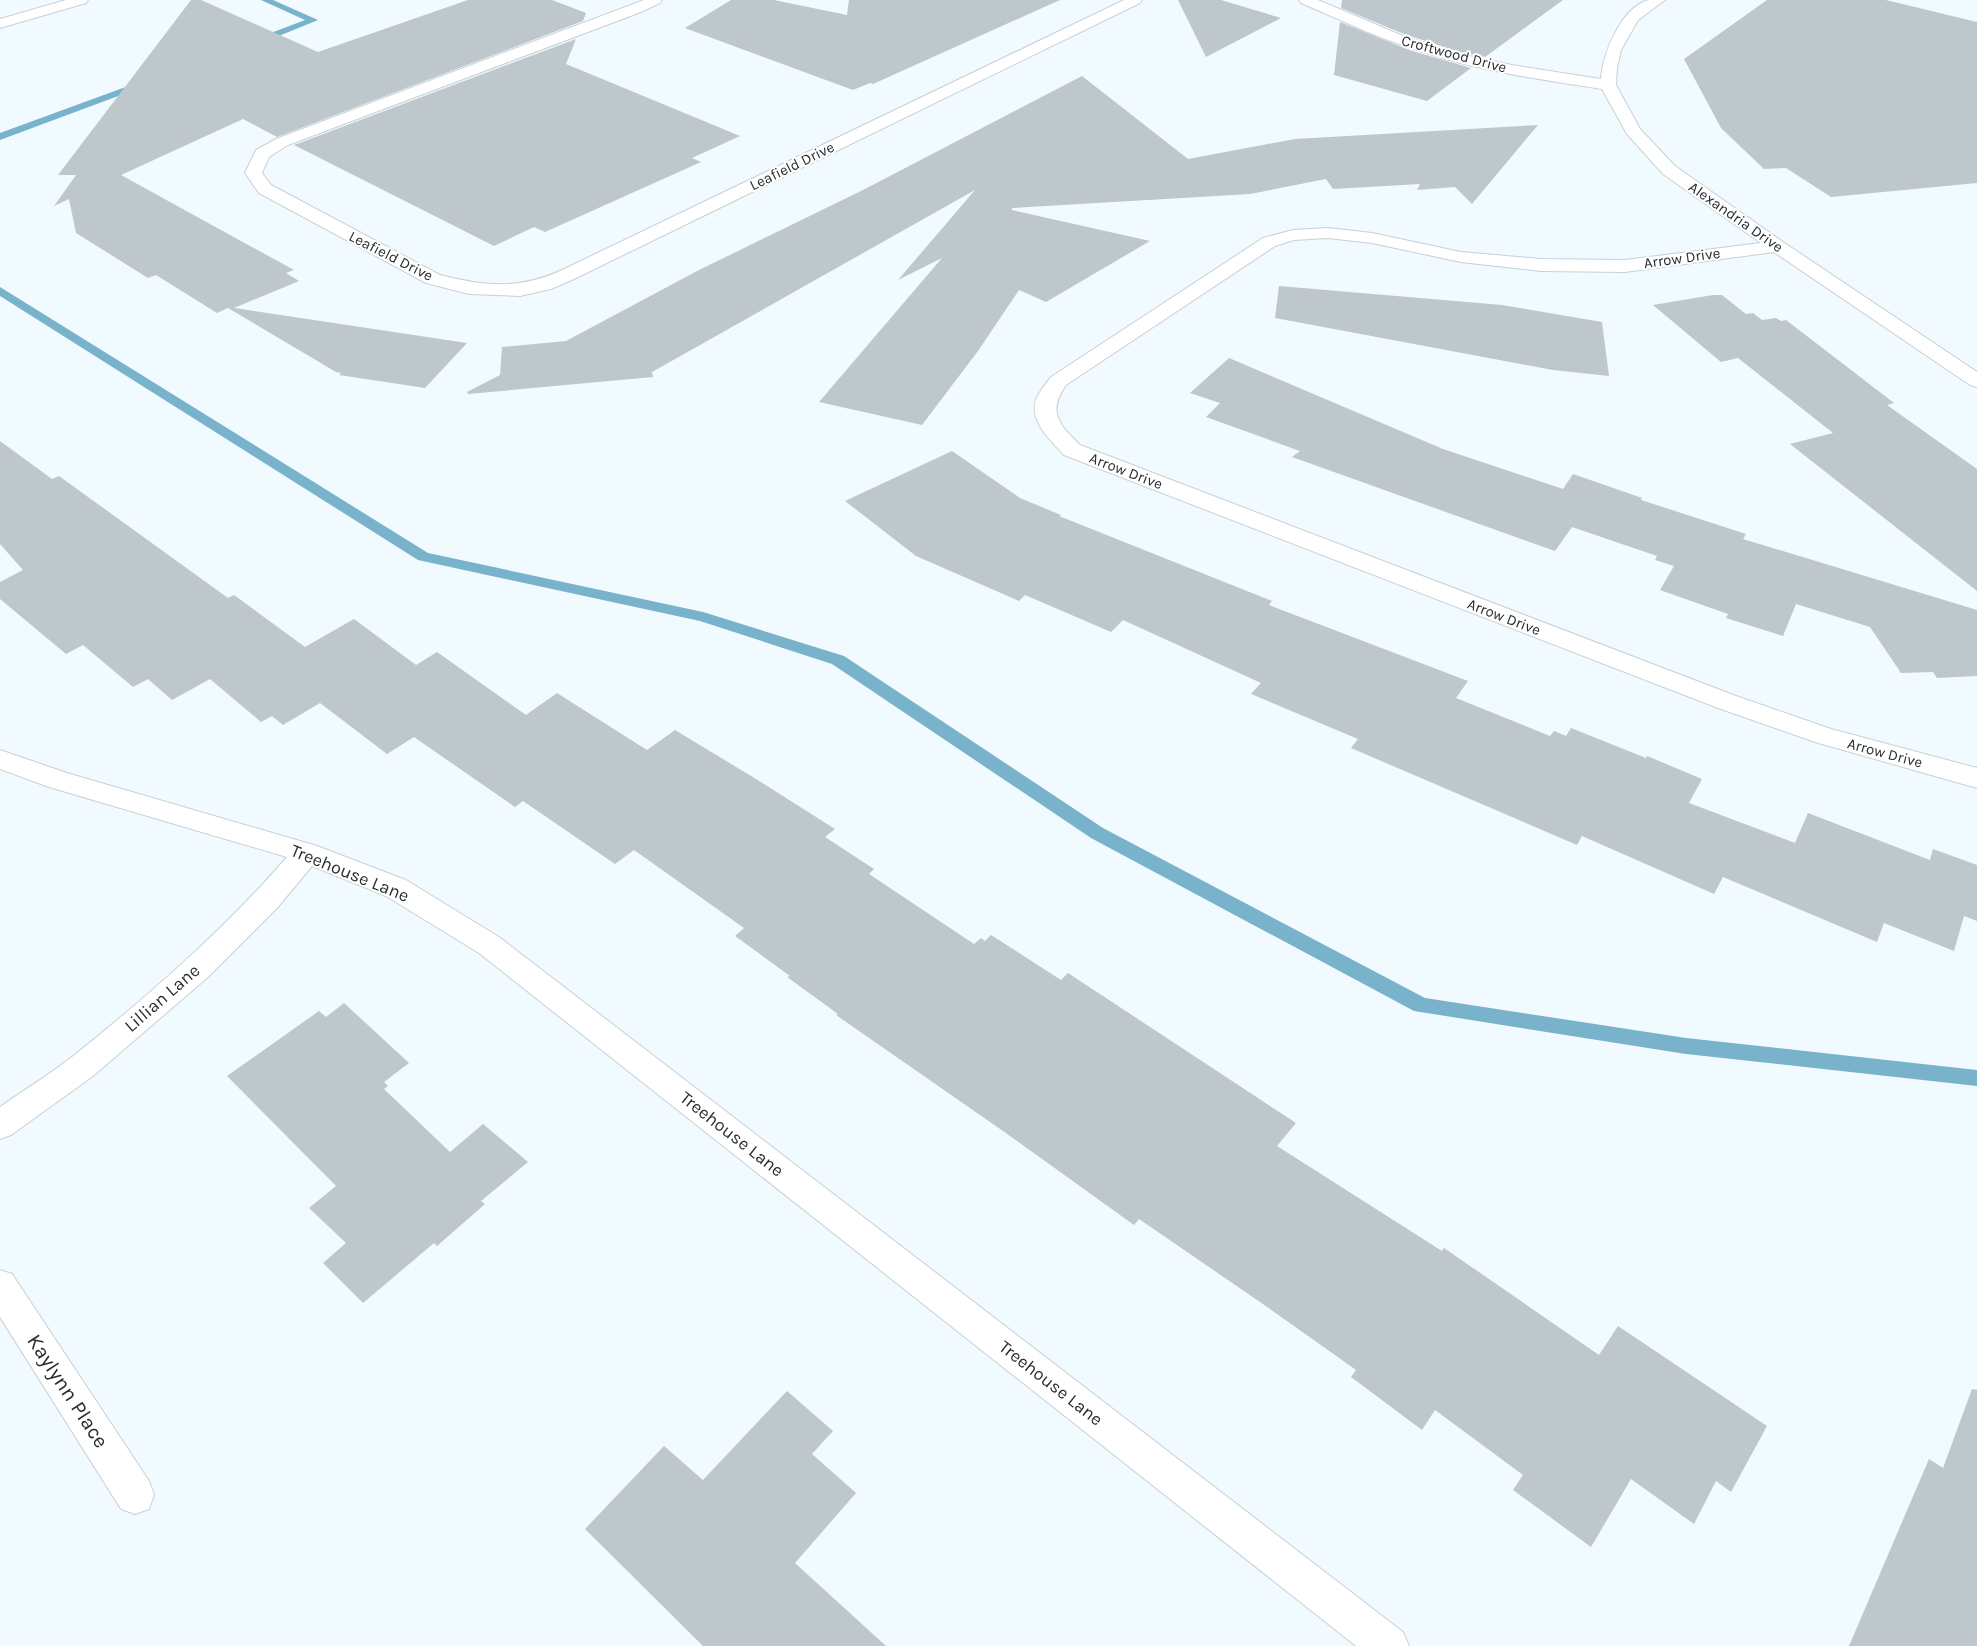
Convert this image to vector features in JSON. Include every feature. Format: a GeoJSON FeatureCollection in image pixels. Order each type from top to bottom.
{"type":"FeatureCollection","features":[{"type":"Feature","properties":{"kind":"street"},"geometry":{"type":"LineString","coordinates":[[0,24],[81,0]]}},
{"type":"Feature","properties":{"kind":"street","name":"Leafield Drive"},"geometry":{"type":"LineString","coordinates":[[655,0],[636,9],[282,142],[262,154],[253,174],[264,189],[433,279],[469,288],[520,290],[544,284],[567,275],[1135,0]]}},
{"type":"Feature","properties":{"kind":"street","name":"Croftwood Drive"},"geometry":{"type":"LineString","coordinates":[[1306,0],[1389,36],[1455,57],[1524,72],[1608,85]]}},
{"type":"Feature","properties":{"kind":"street"},"geometry":{"type":"LineString","coordinates":[[1608,85],[1609,68],[1614,50],[1632,17],[1658,0]]}},
{"type":"Feature","properties":{"kind":"street","name":"Alexandria Drive"},"geometry":{"type":"LineString","coordinates":[[1608,85],[1633,131],[1669,170],[1777,246],[1977,381]]}},
{"type":"Feature","properties":{"kind":"street","name":"Arrow Drive"},"geometry":{"type":"LineString","coordinates":[[1777,246],[1625,266],[1541,265],[1461,257],[1372,238],[1328,233],[1293,236],[1269,242],[1058,381],[1048,398],[1045,411],[1054,432],[1072,450],[1727,702],[1824,736],[1977,778]]}},
{"type":"Feature","properties":{"kind":"street","name":"Treehouse Lane"},"geometry":{"type":"LineString","coordinates":[[0,759],[58,780],[307,853],[396,888],[489,945],[1389,1646]]}},
{"type":"Feature","properties":{"kind":"street","name":"Lillian Lane"},"geometry":{"type":"LineString","coordinates":[[0,1125],[82,1067],[197,969],[267,900],[307,853]]}},
{"type":"Feature","properties":{"kind":"street","name":"Kaylynn Place"},"geometry":{"type":"LineString","coordinates":[[0,1286],[136,1495]]}},
{"type":"Feature","properties":{"kind":"building"},"geometry":{"type":"Polygon","coordinates":[[[191,0],[201,0],[318,52],[468,0],[552,0],[586,13],[583,21],[277,137],[243,119],[121,175],[294,270],[286,273],[299,281],[234,308],[467,343],[425,388],[339,375],[341,373],[336,372],[228,308],[217,313],[156,275],[148,278],[76,233],[69,199],[54,206],[76,175],[58,175],[191,0]]]}},
{"type":"Feature","properties":{"kind":"building"},"geometry":{"type":"Polygon","coordinates":[[[731,0],[774,0],[847,15],[849,0],[1060,0],[873,84],[870,83],[853,90],[685,28],[731,0]]]}},
{"type":"Feature","properties":{"kind":"building"},"geometry":{"type":"Polygon","coordinates":[[[1178,0],[1221,0],[1281,18],[1206,57],[1178,0]]]}},
{"type":"Feature","properties":{"kind":"building"},"geometry":{"type":"Polygon","coordinates":[[[1342,0],[1563,0],[1485,57],[1460,52],[1404,34],[1341,8],[1342,0]]]}},
{"type":"Feature","properties":{"kind":"building"},"geometry":{"type":"Polygon","coordinates":[[[1767,0],[1886,0],[1977,22],[1977,183],[1831,197],[1786,168],[1764,169],[1721,128],[1684,59],[1767,0]]]}},
{"type":"Feature","properties":{"kind":"building"},"geometry":{"type":"Polygon","coordinates":[[[1340,22],[1412,51],[1471,68],[1427,101],[1334,75],[1340,22]]]}},
{"type":"Feature","properties":{"kind":"building"},"geometry":{"type":"Polygon","coordinates":[[[576,39],[566,64],[740,136],[692,158],[701,162],[545,232],[534,227],[494,246],[294,145],[576,39]]]}},
{"type":"Feature","properties":{"kind":"building"},"geometry":{"type":"Polygon","coordinates":[[[1082,76],[1188,159],[1295,139],[1538,125],[1472,204],[1455,187],[1417,190],[1420,184],[1333,189],[1326,179],[1250,194],[1012,208],[1012,210],[1150,241],[1046,302],[1019,290],[978,351],[922,425],[819,402],[942,258],[898,280],[975,190],[652,372],[653,377],[468,394],[467,392],[500,375],[502,347],[566,341],[699,270],[865,189],[1082,76]]]}},
{"type":"Feature","properties":{"kind":"building"},"geometry":{"type":"Polygon","coordinates":[[[1279,286],[1502,305],[1602,322],[1609,376],[1553,370],[1275,318],[1279,286]]]}},
{"type":"Feature","properties":{"kind":"building"},"geometry":{"type":"Polygon","coordinates":[[[1722,295],[1746,314],[1753,313],[1762,320],[1776,318],[1781,321],[1786,320],[1894,403],[1887,405],[1977,469],[1977,591],[1790,444],[1833,433],[1738,358],[1721,362],[1653,305],[1722,295]]]}},
{"type":"Feature","properties":{"kind":"building"},"geometry":{"type":"Polygon","coordinates":[[[1229,358],[1443,449],[1563,489],[1573,474],[1642,498],[1641,500],[1746,534],[1743,539],[1977,610],[1977,676],[1937,678],[1933,672],[1901,673],[1870,627],[1796,604],[1783,636],[1726,618],[1728,614],[1660,590],[1674,566],[1655,560],[1657,556],[1572,527],[1555,551],[1292,457],[1300,451],[1206,417],[1220,403],[1190,393],[1229,358]]]}},
{"type":"Feature","properties":{"kind":"building"},"geometry":{"type":"Polygon","coordinates":[[[0,441],[52,479],[59,476],[228,598],[234,595],[305,647],[354,619],[416,665],[437,652],[526,715],[557,693],[647,750],[675,730],[756,779],[835,829],[825,837],[874,869],[869,874],[974,944],[981,938],[985,941],[991,935],[1061,980],[1068,973],[1296,1123],[1277,1146],[1442,1251],[1444,1248],[1599,1355],[1618,1326],[1767,1426],[1731,1492],[1716,1481],[1694,1524],[1631,1479],[1591,1547],[1513,1490],[1523,1475],[1435,1410],[1422,1430],[1351,1377],[1356,1370],[1260,1302],[1139,1219],[1134,1225],[836,1015],[838,1014],[787,977],[790,976],[735,936],[744,928],[634,850],[615,864],[523,801],[515,807],[414,737],[387,754],[320,703],[283,725],[272,716],[261,722],[210,679],[172,700],[148,679],[133,687],[83,645],[66,654],[0,599],[0,582],[23,570],[0,544],[0,441]]]}},
{"type":"Feature","properties":{"kind":"building"},"geometry":{"type":"Polygon","coordinates":[[[952,451],[1020,498],[1061,515],[1059,516],[1272,601],[1269,605],[1468,681],[1456,698],[1550,736],[1554,731],[1566,736],[1571,728],[1702,779],[1689,803],[1795,843],[1808,813],[1930,860],[1933,849],[1977,865],[1977,921],[1964,916],[1954,951],[1884,923],[1877,942],[1723,877],[1714,894],[1582,836],[1577,845],[1351,748],[1358,739],[1251,694],[1261,683],[1123,620],[1111,632],[1025,595],[1019,601],[916,556],[845,501],[952,451]]]}},
{"type":"Feature","properties":{"kind":"building"},"geometry":{"type":"Polygon","coordinates":[[[344,1003],[409,1063],[384,1082],[388,1086],[384,1089],[450,1152],[483,1124],[528,1162],[481,1201],[485,1204],[437,1246],[434,1243],[363,1303],[323,1263],[346,1243],[309,1208],[336,1186],[227,1076],[319,1011],[326,1017],[344,1003]]]}},
{"type":"Feature","properties":{"kind":"building"},"geometry":{"type":"Polygon","coordinates":[[[1972,1389],[1977,1390],[1977,1646],[1849,1646],[1929,1459],[1943,1468],[1972,1389]]]}},
{"type":"Feature","properties":{"kind":"building"},"geometry":{"type":"Polygon","coordinates":[[[787,1391],[833,1431],[812,1454],[856,1493],[795,1563],[886,1646],[703,1646],[585,1529],[664,1446],[703,1480],[787,1391]]]}},
{"type":"Feature","properties":{"kind":"waterway"},"geometry":{"type":"LineString","coordinates":[[256,42],[313,20],[265,0]]}},
{"type":"Feature","properties":{"kind":"waterway"},"geometry":{"type":"LineString","coordinates":[[0,137],[142,84]]}},
{"type":"Feature","properties":{"kind":"waterway"},"geometry":{"type":"LineString","coordinates":[[0,291],[423,557],[703,617],[838,660],[1097,833],[1421,1005],[1686,1046],[1977,1078]]}}]}
